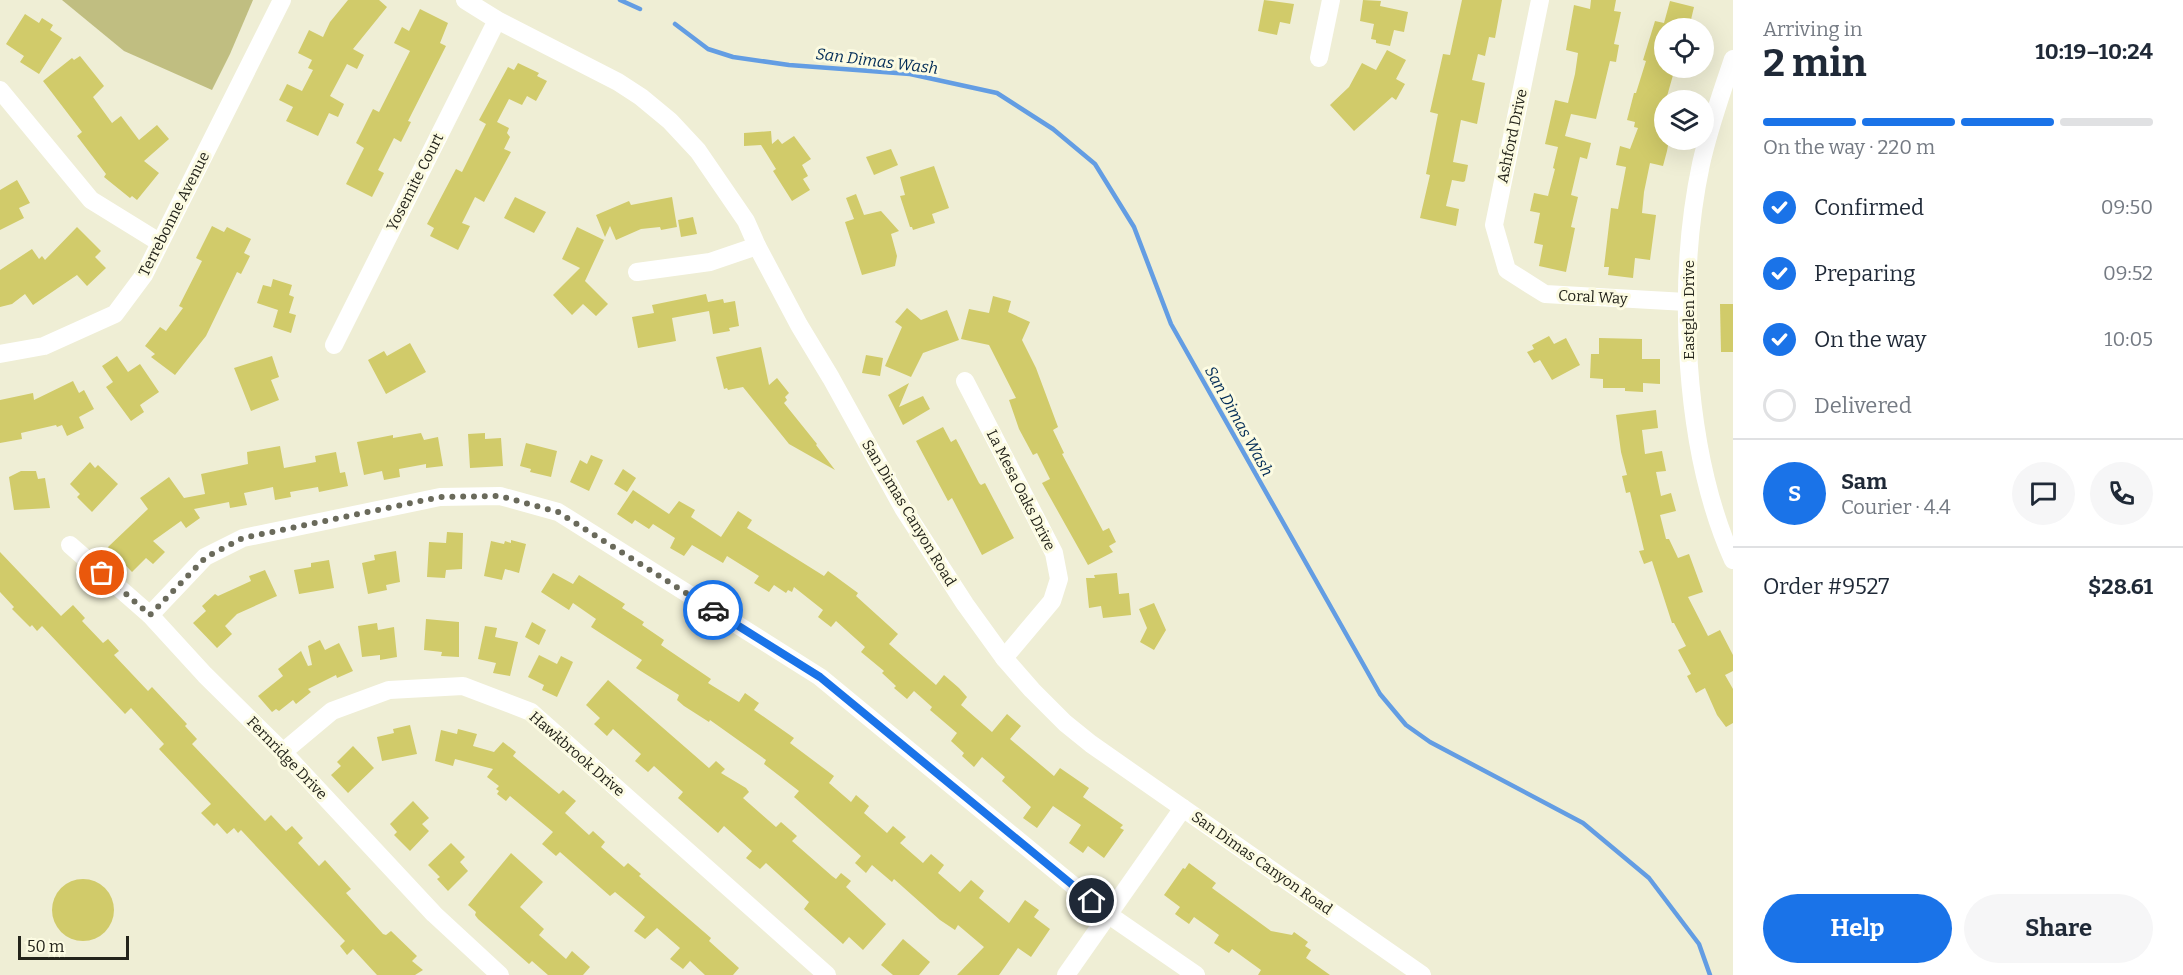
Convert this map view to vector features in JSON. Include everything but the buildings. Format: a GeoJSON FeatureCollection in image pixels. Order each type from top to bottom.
{"type":"FeatureCollection","features":[{"type":"Feature","properties":{"kind":"street","name":"Terrebonne Avenue"},"geometry":{"type":"LineString","coordinates":[[0,354],[44,346],[115,314],[144,275],[282,0]]}},
{"type":"Feature","properties":{"kind":"street","name":"San Dimas Canyon Road"},"geometry":{"type":"LineString","coordinates":[[465,0],[497,20],[618,82],[670,122],[698,151],[746,221],[757,246],[903,508],[965,604],[1004,658],[1032,690],[1074,730],[1133,775],[1422,975]]}},
{"type":"Feature","properties":{"kind":"street"},"geometry":{"type":"LineString","coordinates":[[1319,58],[1331,0]]}},
{"type":"Feature","properties":{"kind":"street","name":"Ashford Drive"},"geometry":{"type":"LineString","coordinates":[[1507,270],[1494,225],[1540,0]]}},
{"type":"Feature","properties":{"kind":"street","name":"Yosemite Court"},"geometry":{"type":"LineString","coordinates":[[334,345],[497,20]]}},
{"type":"Feature","properties":{"kind":"street","name":"Eastglen Drive"},"geometry":{"type":"LineString","coordinates":[[1733,59],[1710,125],[1701,166],[1691,235],[1686,302],[1689,372],[1699,444],[1712,500],[1733,560]]}},
{"type":"Feature","properties":{"kind":"street"},"geometry":{"type":"LineString","coordinates":[[0,90],[91,201],[159,242]]}},
{"type":"Feature","properties":{"kind":"street"},"geometry":{"type":"LineString","coordinates":[[637,272],[710,262],[757,246]]}},
{"type":"Feature","properties":{"kind":"street","name":"Coral Way"},"geometry":{"type":"LineString","coordinates":[[1507,270],[1545,294],[1686,302]]}},
{"type":"Feature","properties":{"kind":"street","name":"La Mesa Oaks Drive"},"geometry":{"type":"LineString","coordinates":[[965,381],[1054,553],[1059,579],[1052,601],[1004,658]]}},
{"type":"Feature","properties":{"kind":"street"},"geometry":{"type":"LineString","coordinates":[[150,615],[206,557],[243,538],[440,497],[500,496],[558,512],[820,677],[1109,915],[1197,975]]}},
{"type":"Feature","properties":{"kind":"street","name":"Fernridge Drive"},"geometry":{"type":"LineString","coordinates":[[70,545],[150,615],[205,675],[283,752],[434,914],[500,975]]}},
{"type":"Feature","properties":{"kind":"street","name":"Hawkbrook Drive"},"geometry":{"type":"LineString","coordinates":[[283,752],[332,711],[389,690],[463,686],[531,712],[827,975]]}},
{"type":"Feature","properties":{"kind":"street"},"geometry":{"type":"LineString","coordinates":[[1066,975],[1183,808]]}},
{"type":"Feature","properties":{"kind":"shaded area"},"geometry":{"type":"Polygon","coordinates":[[[62,0],[253,0],[212,90],[124,51],[62,0]]]}},
{"type":"Feature","properties":{"kind":"waterway","name":"San Dimas Wash"},"geometry":{"type":"LineString","coordinates":[[620,0],[640,9]]}},
{"type":"Feature","properties":{"kind":"waterway","name":"San Dimas Wash"},"geometry":{"type":"LineString","coordinates":[[675,24],[708,49],[733,57],[789,65],[910,74],[997,93],[1053,129],[1095,164],[1134,227],[1171,324],[1380,694],[1406,725],[1430,742],[1583,823],[1649,878],[1699,944],[1710,975]]}},
{"type":"Feature","properties":{"kind":"way so far"},"geometry":{"type":"LineString","coordinates":[[102,573],[150,615],[206,557],[243,538],[440,497],[500,496],[558,512],[713,610]]}},
{"type":"Feature","properties":{"kind":"route"},"geometry":{"type":"LineString","coordinates":[[713,610],[820,677],[1092,901]]}}]}
